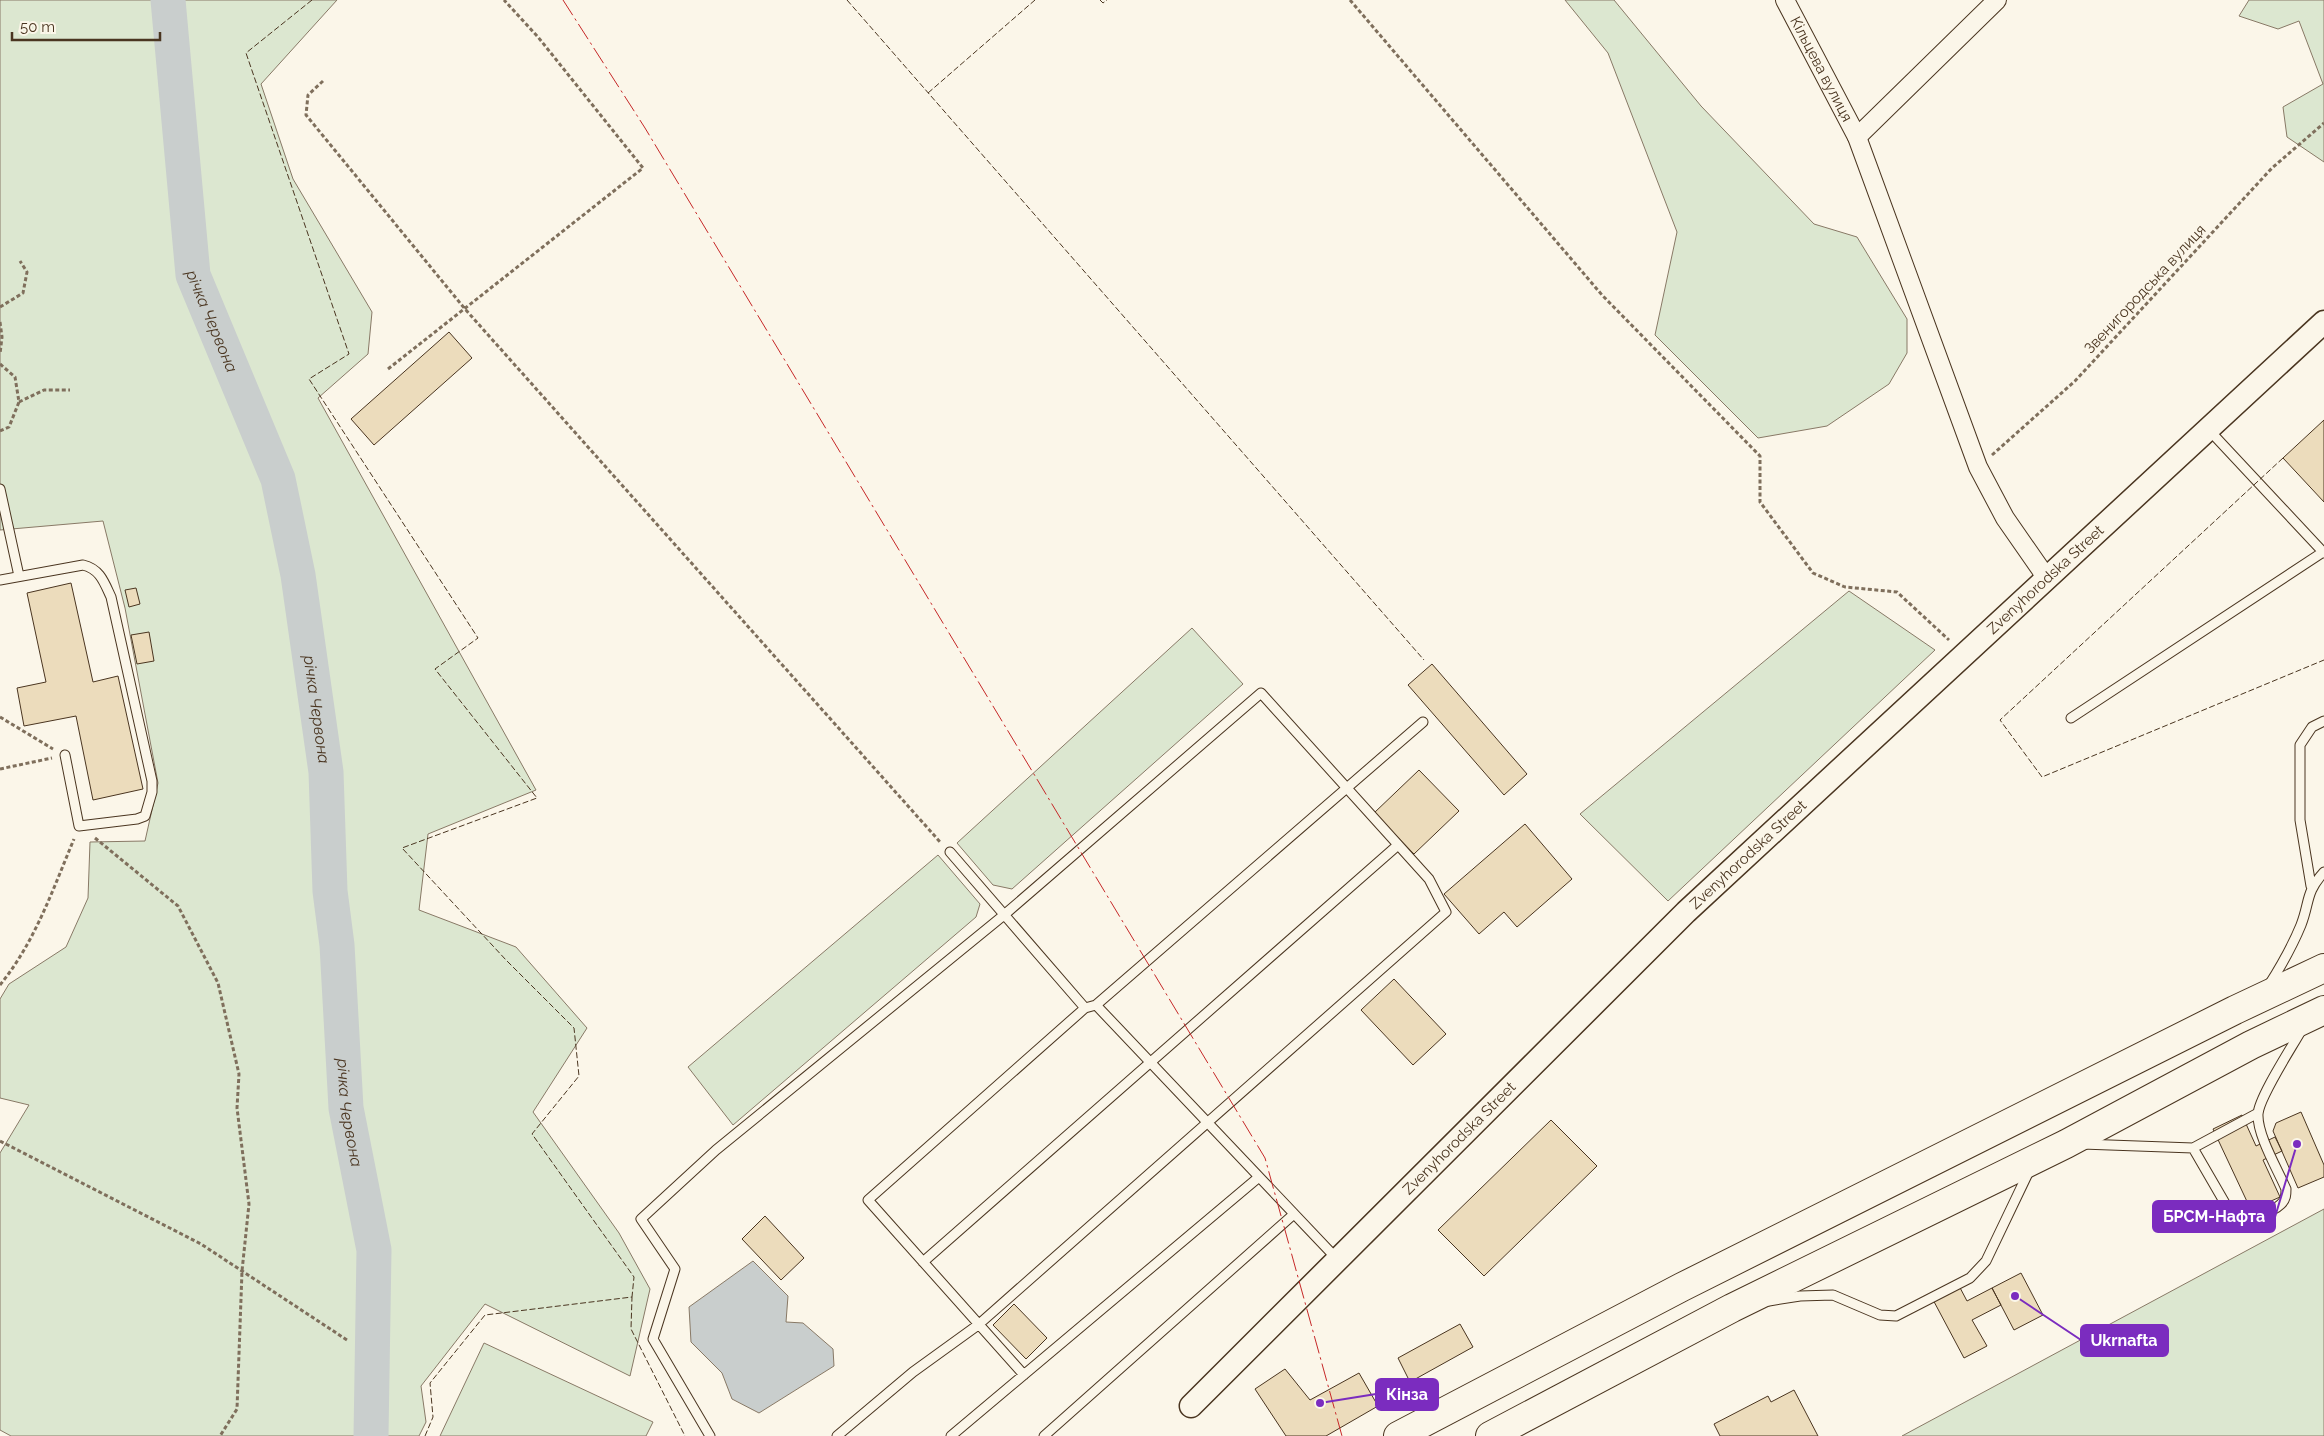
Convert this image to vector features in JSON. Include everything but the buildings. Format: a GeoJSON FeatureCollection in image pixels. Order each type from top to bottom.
{"type":"FeatureCollection","features":[{"type":"Feature","properties":{"kind":"highway"},"geometry":{"type":"LineString","coordinates":[[1398,1436],[1682,1288],[2260,998],[2324,968]]}},
{"type":"Feature","properties":{"kind":"highway"},"geometry":{"type":"LineString","coordinates":[[1490,1436],[1732,1308],[2066,1144],[2251,1045],[2317,1013]]}},
{"type":"Feature","properties":{"kind":"street","name":"Кільцева вулиця"},"geometry":{"type":"LineString","coordinates":[[1785,0],[1857,137],[1978,467],[2005,518],[2046,577]]}},
{"type":"Feature","properties":{"kind":"street"},"geometry":{"type":"LineString","coordinates":[[1857,137],[1997,0]]}},
{"type":"Feature","properties":{"kind":"street","name":"Zvenyhorodska Street"},"geometry":{"type":"LineString","coordinates":[[1191,1406],[1686,912],[2046,577],[2209,430],[2324,322]]}},
{"type":"Feature","properties":{"kind":"lane"},"geometry":{"type":"LineString","coordinates":[[2071,718],[2324,552],[2209,430]]}},
{"type":"Feature","properties":{"kind":"lane"},"geometry":{"type":"LineString","coordinates":[[0,489],[19,576]]}},
{"type":"Feature","properties":{"kind":"lane"},"geometry":{"type":"LineString","coordinates":[[0,580],[70,566],[91,567],[104,581],[111,597],[152,780],[152,792],[145,816],[136,819],[79,826],[65,755]]}},
{"type":"Feature","properties":{"kind":"lane"},"geometry":{"type":"LineString","coordinates":[[710,1436],[653,1339],[675,1269],[641,1219],[716,1150],[1004,915],[1261,693],[1429,879],[1446,912],[978,1325],[913,1372],[837,1436]]}},
{"type":"Feature","properties":{"kind":"lane"},"geometry":{"type":"LineString","coordinates":[[2260,998],[2284,961],[2301,924],[2311,886],[2300,820],[2300,745],[2312,727],[2324,721]]}},
{"type":"Feature","properties":{"kind":"lane"},"geometry":{"type":"LineString","coordinates":[[1024,1375],[868,1200],[1085,1008],[1096,1005],[1423,722]]}},
{"type":"Feature","properties":{"kind":"lane"},"geometry":{"type":"LineString","coordinates":[[923,1262],[1398,845]]}},
{"type":"Feature","properties":{"kind":"lane"},"geometry":{"type":"LineString","coordinates":[[950,852],[1085,1008]]}},
{"type":"Feature","properties":{"kind":"lane"},"geometry":{"type":"LineString","coordinates":[[2311,886],[2324,872]]}},
{"type":"Feature","properties":{"kind":"lane"},"geometry":{"type":"LineString","coordinates":[[1096,1005],[1338,1260]]}},
{"type":"Feature","properties":{"kind":"lane"},"geometry":{"type":"LineString","coordinates":[[2193,1148],[2233,1218],[2246,1220],[2280,1205],[2286,1198],[2286,1189],[2259,1127],[2258,1113],[2263,1099],[2317,1013]]}},
{"type":"Feature","properties":{"kind":"lane"},"geometry":{"type":"LineString","coordinates":[[2066,1144],[2193,1148],[2258,1113]]}},
{"type":"Feature","properties":{"kind":"lane"},"geometry":{"type":"LineString","coordinates":[[1732,1308],[1800,1296],[1833,1294],[1880,1315],[1896,1316],[1970,1278],[1986,1261],[2035,1159]]}},
{"type":"Feature","properties":{"kind":"lane"},"geometry":{"type":"LineString","coordinates":[[951,1436],[1259,1177]]}},
{"type":"Feature","properties":{"kind":"lane"},"geometry":{"type":"LineString","coordinates":[[1044,1436],[1294,1214]]}},
{"type":"Feature","properties":{"kind":"path"},"geometry":{"type":"LineString","coordinates":[[388,369],[643,168],[538,37],[504,0]]}},
{"type":"Feature","properties":{"kind":"path"},"geometry":{"type":"LineString","coordinates":[[1350,0],[1602,295],[1760,456],[1760,502],[1813,573],[1845,587],[1897,592],[1964,655]]}},
{"type":"Feature","properties":{"kind":"path"},"geometry":{"type":"LineString","coordinates":[[323,81],[308,95],[306,115],[465,309],[950,852]]}},
{"type":"Feature","properties":{"kind":"path","name":"Звенигородська вулиця"},"geometry":{"type":"LineString","coordinates":[[1978,467],[2075,381],[2272,168],[2324,123]]}},
{"type":"Feature","properties":{"kind":"path"},"geometry":{"type":"LineString","coordinates":[[0,307],[23,293],[27,272],[20,261]]}},
{"type":"Feature","properties":{"kind":"path"},"geometry":{"type":"LineString","coordinates":[[0,322],[2,337],[0,354]]}},
{"type":"Feature","properties":{"kind":"path"},"geometry":{"type":"LineString","coordinates":[[0,364],[15,377],[19,402],[9,427],[0,431]]}},
{"type":"Feature","properties":{"kind":"path"},"geometry":{"type":"LineString","coordinates":[[19,402],[44,390],[70,390]]}},
{"type":"Feature","properties":{"kind":"path"},"geometry":{"type":"LineString","coordinates":[[0,717],[65,755]]}},
{"type":"Feature","properties":{"kind":"path"},"geometry":{"type":"LineString","coordinates":[[0,769],[65,755]]}},
{"type":"Feature","properties":{"kind":"path"},"geometry":{"type":"LineString","coordinates":[[0,985],[13,969],[40,922],[79,826],[118,855],[178,906],[218,983],[240,1074],[237,1108],[249,1204],[242,1271],[237,1409],[220,1436]]}},
{"type":"Feature","properties":{"kind":"path"},"geometry":{"type":"LineString","coordinates":[[0,1141],[201,1244],[347,1340]]}},
{"type":"Feature","properties":{"kind":"green space"},"geometry":{"type":"Polygon","coordinates":[[[0,0],[337,0],[261,84],[293,179],[372,312],[368,354],[318,398],[536,790],[428,834],[419,910],[516,947],[587,1028],[533,1112],[619,1233],[650,1289],[630,1376],[485,1304],[421,1386],[426,1422],[419,1436],[11,1436],[0,1430],[0,1153],[29,1105],[0,1098],[0,999],[9,984],[66,947],[88,898],[90,842],[145,841],[158,783],[125,608],[103,521],[0,530],[0,0]]]}},
{"type":"Feature","properties":{"kind":"green space"},"geometry":{"type":"Polygon","coordinates":[[[1565,0],[1614,0],[1701,106],[1814,224],[1857,237],[1907,319],[1907,353],[1889,384],[1827,426],[1758,438],[1655,335],[1677,232],[1608,53],[1565,0]]]}},
{"type":"Feature","properties":{"kind":"green space"},"geometry":{"type":"Polygon","coordinates":[[[2249,0],[2324,0],[2324,162],[2287,137],[2283,107],[2323,84],[2299,21],[2278,29],[2239,16],[2249,0]]]}},
{"type":"Feature","properties":{"kind":"green space"},"geometry":{"type":"Polygon","coordinates":[[[1849,591],[1935,650],[1668,901],[1580,814],[1849,591]]]}},
{"type":"Feature","properties":{"kind":"green space"},"geometry":{"type":"Polygon","coordinates":[[[1192,628],[1243,684],[1012,889],[993,885],[957,843],[1192,628]]]}},
{"type":"Feature","properties":{"kind":"green space"},"geometry":{"type":"Polygon","coordinates":[[[938,855],[980,904],[976,917],[733,1125],[688,1067],[938,855]]]}},
{"type":"Feature","properties":{"kind":"green space"},"geometry":{"type":"Polygon","coordinates":[[[2324,1209],[2324,1436],[1902,1436],[2324,1209]]]}},
{"type":"Feature","properties":{"kind":"green space"},"geometry":{"type":"Polygon","coordinates":[[[484,1343],[653,1422],[646,1436],[440,1436],[484,1343]]]}},
{"type":"Feature","properties":{"kind":"shaded area"},"geometry":{"type":"Polygon","coordinates":[[[753,1261],[788,1296],[786,1322],[803,1323],[833,1349],[834,1366],[759,1413],[732,1399],[722,1373],[691,1342],[689,1307],[753,1261]]]}},
{"type":"Feature","properties":{"kind":"waterway","name":"річка Червона"},"geometry":{"type":"LineString","coordinates":[[168,0],[193,275],[278,479],[298,575],[326,772],[330,891],[337,945],[346,1108],[374,1250],[371,1436]]}},
{"type":"Feature","properties":{"kind":"fence"},"geometry":{"type":"LineString","coordinates":[[312,0],[246,53],[349,354],[309,379],[478,638],[435,669],[537,798],[402,848],[506,960],[574,1028],[579,1076],[532,1134],[634,1277],[632,1297]]}},
{"type":"Feature","properties":{"kind":"fence"},"geometry":{"type":"LineString","coordinates":[[847,0],[1424,660]]}},
{"type":"Feature","properties":{"kind":"fence"},"geometry":{"type":"LineString","coordinates":[[928,93],[1035,0]]}},
{"type":"Feature","properties":{"kind":"fence"},"geometry":{"type":"LineString","coordinates":[[1100,0],[1103,3],[1107,0]]}},
{"type":"Feature","properties":{"kind":"fence"},"geometry":{"type":"LineString","coordinates":[[2283,458],[2000,720],[2042,777],[2324,660]]}},
{"type":"Feature","properties":{"kind":"fence"},"geometry":{"type":"LineString","coordinates":[[425,1436],[433,1417],[430,1383],[485,1315],[632,1297],[631,1329],[685,1436]]}},
{"type":"Feature","properties":{"kind":"power"},"geometry":{"type":"LineString","coordinates":[[563,0],[645,128],[1265,1158],[1342,1436]]}},
{"type":"Feature","properties":{"kind":"place","name":"БРСМ-Нафта"},"geometry":{"type":"Point","coordinates":[2297,1144]}},
{"type":"Feature","properties":{"kind":"place","name":"Ukrnafta"},"geometry":{"type":"Point","coordinates":[2015,1296]}},
{"type":"Feature","properties":{"kind":"place","name":"Кінза"},"geometry":{"type":"Point","coordinates":[1320,1403]}}]}
